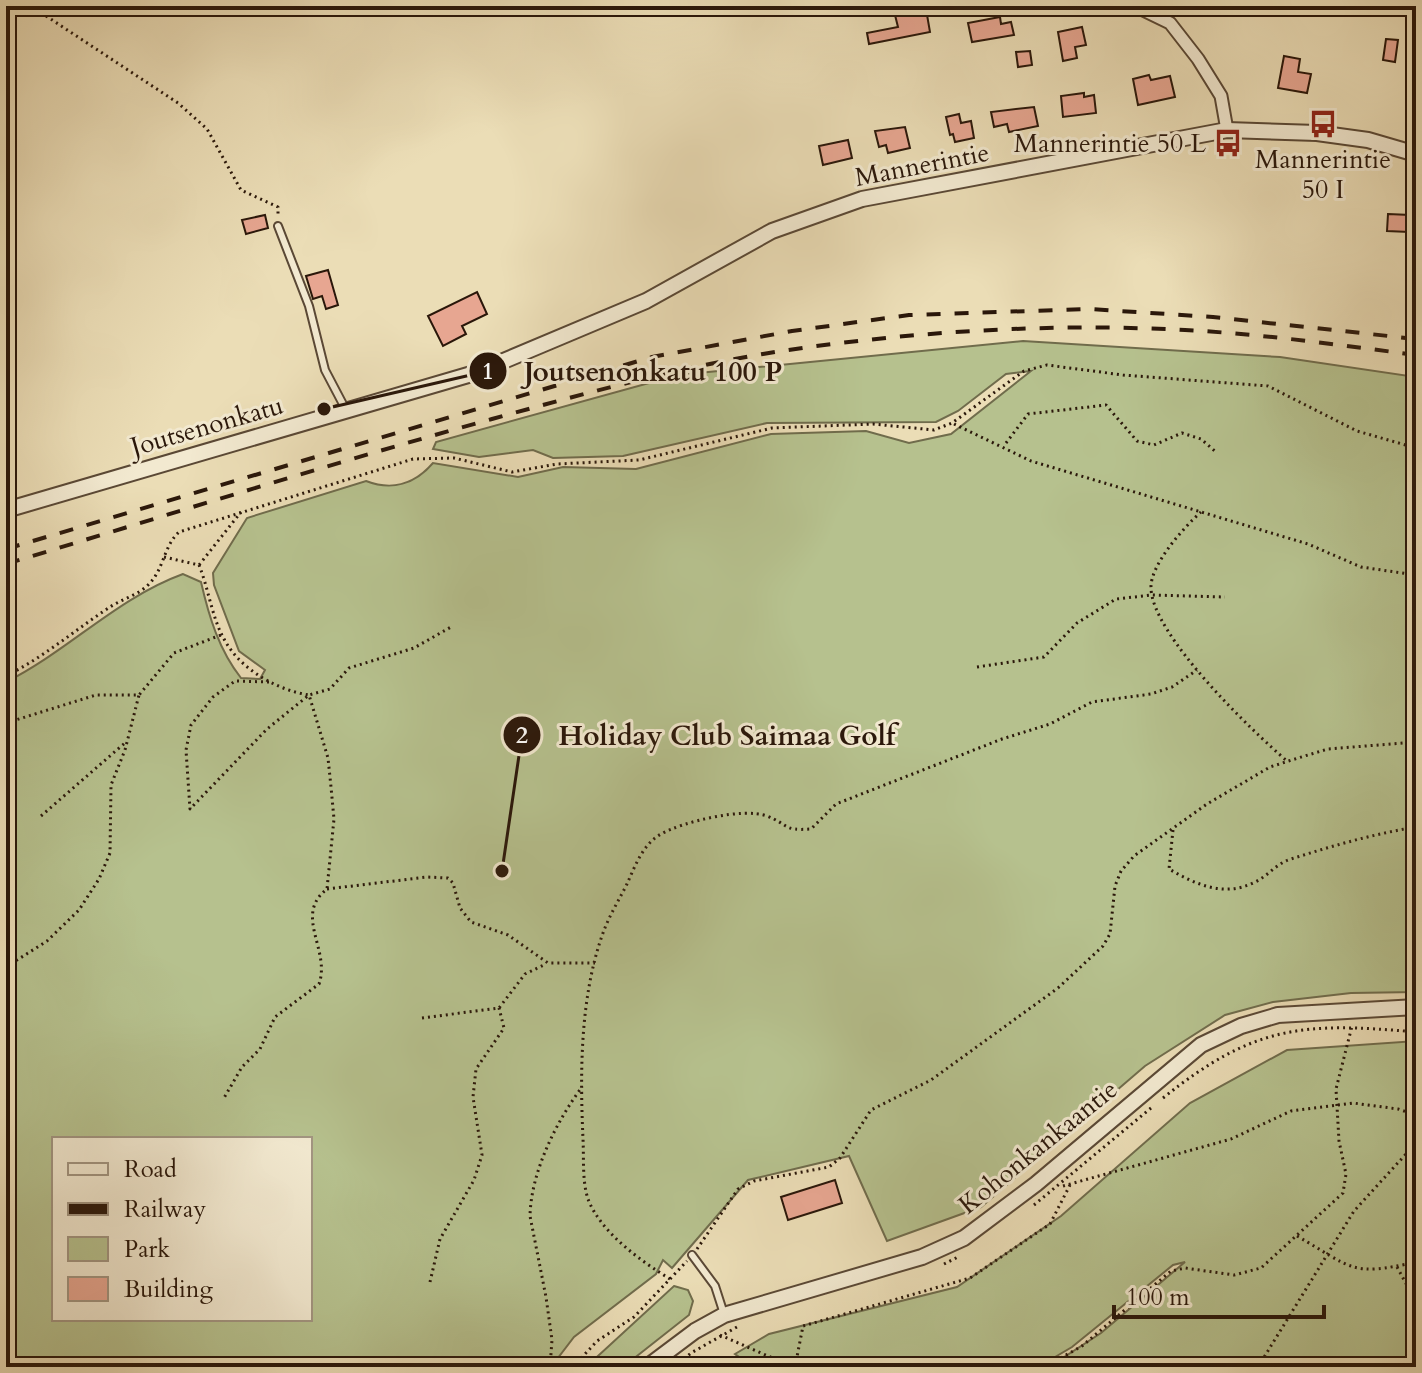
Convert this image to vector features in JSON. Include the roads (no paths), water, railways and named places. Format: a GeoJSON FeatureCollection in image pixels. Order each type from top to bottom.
{"type":"FeatureCollection","features":[{"type":"Feature","properties":{"kind":"street"},"geometry":{"type":"LineString","coordinates":[[1135,6],[1170,23],[1198,59],[1221,96],[1227,130]]}},
{"type":"Feature","properties":{"kind":"street","name":"Mannerintie"},"geometry":{"type":"LineString","coordinates":[[816,213],[862,199],[1227,130],[1317,133],[1368,140],[1416,154]]}},
{"type":"Feature","properties":{"kind":"street","name":"Joutsenonkatu"},"geometry":{"type":"LineString","coordinates":[[6,510],[475,373],[599,323],[772,231],[816,213]]}},
{"type":"Feature","properties":{"kind":"street","name":"Kohonkankaantie"},"geometry":{"type":"LineString","coordinates":[[647,1367],[695,1331],[724,1315],[922,1257],[964,1238],[1036,1184],[1201,1045],[1241,1026],[1278,1015],[1416,1007]]}},
{"type":"Feature","properties":{"kind":"lane"},"geometry":{"type":"LineString","coordinates":[[278,226],[309,306],[325,370],[346,410]]}},
{"type":"Feature","properties":{"kind":"lane"},"geometry":{"type":"LineString","coordinates":[[692,1255],[715,1286],[724,1315]]}},
{"type":"Feature","properties":{"kind":"waterway"},"geometry":{"type":"LineString","coordinates":[[587,6],[590,12],[604,6]]}},
{"type":"Feature","properties":{"kind":"railway"},"geometry":{"type":"LineString","coordinates":[[6,549],[652,357],[792,331],[909,315],[1089,309],[1213,317],[1416,339]]}},
{"type":"Feature","properties":{"kind":"railway"},"geometry":{"type":"LineString","coordinates":[[6,564],[431,436],[602,389],[676,371],[788,350],[936,333],[1036,328],[1135,328],[1243,334],[1416,355]]}},
{"type":"Feature","properties":{"kind":"place","name":"Mannerintie 50 I"},"geometry":{"type":"Point","coordinates":[1323,124]}},
{"type":"Feature","properties":{"kind":"place","name":"Mannerintie 50 L"},"geometry":{"type":"Point","coordinates":[1228,143]}},
{"type":"Feature","properties":{"kind":"place","name":"Joutsenonkatu 100 P"},"geometry":{"type":"Point","coordinates":[324,409]}},
{"type":"Feature","properties":{"kind":"place","name":"Holiday Club Saimaa Golf"},"geometry":{"type":"Point","coordinates":[502,871]}}]}
